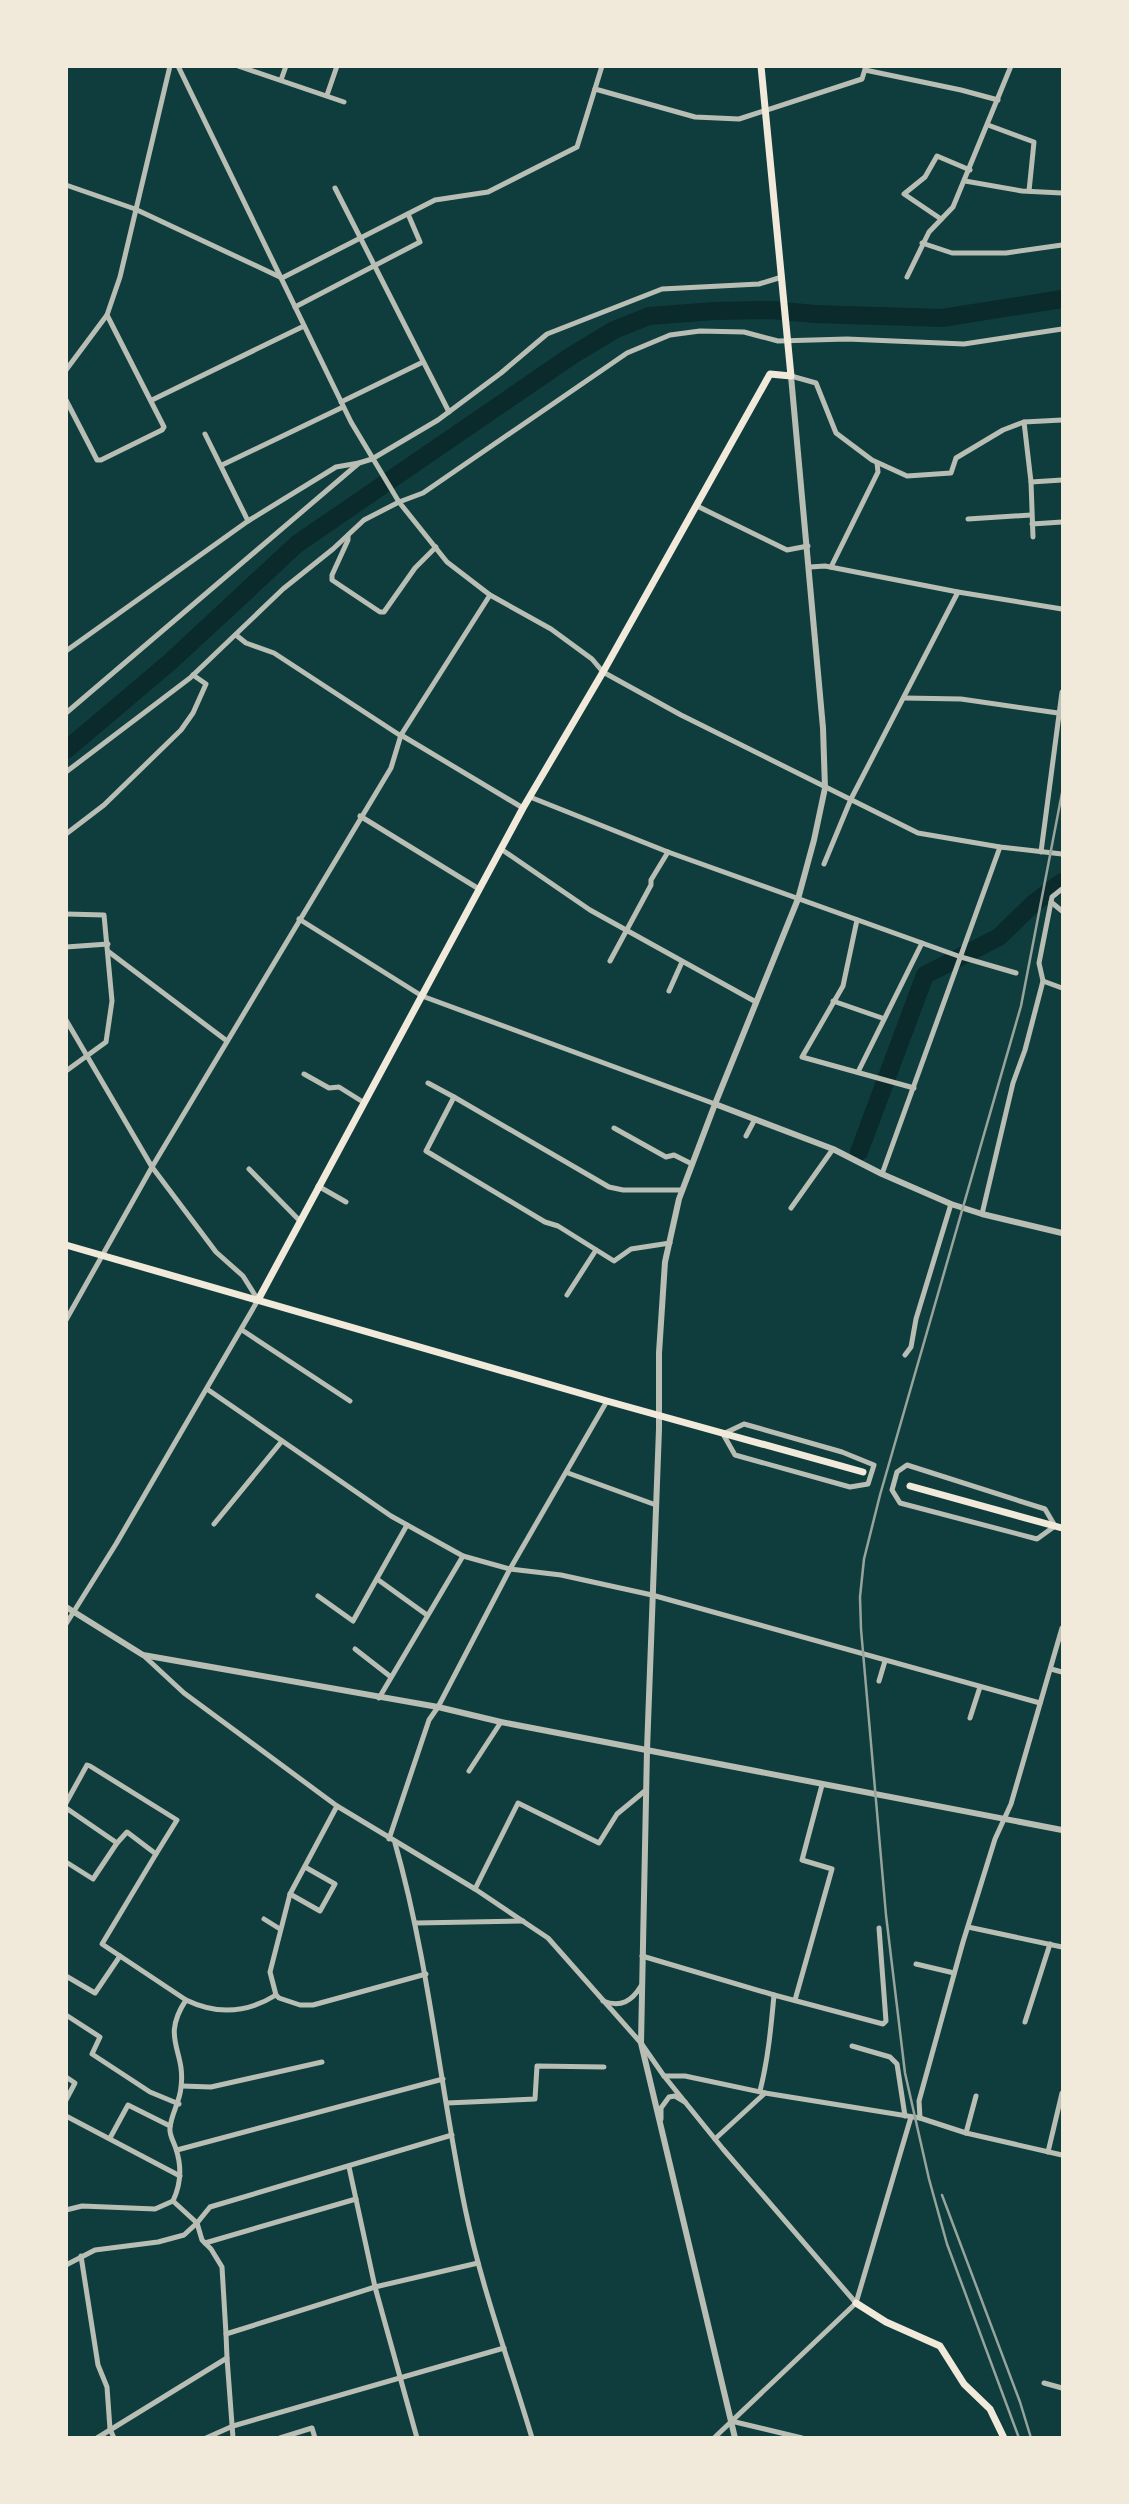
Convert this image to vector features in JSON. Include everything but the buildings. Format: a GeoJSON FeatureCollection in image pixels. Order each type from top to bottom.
{"type":"FeatureCollection","features":[{"type":"Feature","properties":{"kind":"main road"},"geometry":{"type":"LineString","coordinates":[[258,1300],[500,849],[770,374],[791,376],[761,66]]}},
{"type":"Feature","properties":{"kind":"main road"},"geometry":{"type":"LineString","coordinates":[[66,1245],[863,1472]]}},
{"type":"Feature","properties":{"kind":"main road"},"geometry":{"type":"LineString","coordinates":[[910,1486],[1059,1527]]}},
{"type":"Feature","properties":{"kind":"main road"},"geometry":{"type":"LineString","coordinates":[[856,2303],[886,2322],[940,2346],[964,2384],[990,2409],[1004,2438]]}},
{"type":"Feature","properties":{"kind":"street"},"geometry":{"type":"LineString","coordinates":[[66,370],[107,315],[120,277],[170,66]]}},
{"type":"Feature","properties":{"kind":"street"},"geometry":{"type":"LineString","coordinates":[[178,66],[342,404],[398,499],[447,562],[490,595],[551,629],[592,659],[603,672],[681,715],[918,833],[1062,854]]}},
{"type":"Feature","properties":{"kind":"street"},"geometry":{"type":"LineString","coordinates":[[238,66],[257,69],[344,102]]}},
{"type":"Feature","properties":{"kind":"street"},"geometry":{"type":"LineString","coordinates":[[281,80],[286,66]]}},
{"type":"Feature","properties":{"kind":"street"},"geometry":{"type":"LineString","coordinates":[[327,95],[337,66]]}},
{"type":"Feature","properties":{"kind":"street"},"geometry":{"type":"LineString","coordinates":[[282,278],[435,200],[488,192],[577,147],[603,66]]}},
{"type":"Feature","properties":{"kind":"street"},"geometry":{"type":"LineString","coordinates":[[907,277],[922,243],[953,207],[1011,66]]}},
{"type":"Feature","properties":{"kind":"street"},"geometry":{"type":"LineString","coordinates":[[595,89],[695,117],[739,118],[862,79],[866,68],[998,100]]}},
{"type":"Feature","properties":{"kind":"street"},"geometry":{"type":"LineString","coordinates":[[988,125],[1034,142],[1029,191]]}},
{"type":"Feature","properties":{"kind":"street"},"geometry":{"type":"LineString","coordinates":[[941,219],[904,194],[925,177],[937,156],[970,170]]}},
{"type":"Feature","properties":{"kind":"street"},"geometry":{"type":"LineString","coordinates":[[965,181],[1062,193]]}},
{"type":"Feature","properties":{"kind":"street"},"geometry":{"type":"LineString","coordinates":[[66,185],[135,209],[282,278]]}},
{"type":"Feature","properties":{"kind":"street"},"geometry":{"type":"LineString","coordinates":[[335,188],[449,412]]}},
{"type":"Feature","properties":{"kind":"street"},"geometry":{"type":"LineString","coordinates":[[295,307],[420,242],[408,214]]}},
{"type":"Feature","properties":{"kind":"street"},"geometry":{"type":"LineString","coordinates":[[922,243],[952,253],[1006,253],[1062,245]]}},
{"type":"Feature","properties":{"kind":"street"},"geometry":{"type":"LineString","coordinates":[[66,651],[248,521],[336,467],[372,459],[449,412],[547,334],[662,289],[782,281]]}},
{"type":"Feature","properties":{"kind":"street"},"geometry":{"type":"LineString","coordinates":[[66,400],[96,460],[102,460],[164,427],[107,315]]}},
{"type":"Feature","properties":{"kind":"street"},"geometry":{"type":"LineString","coordinates":[[152,400],[304,326]]}},
{"type":"Feature","properties":{"kind":"street"},"geometry":{"type":"LineString","coordinates":[[66,772],[194,675],[283,589],[364,520],[398,499],[423,493],[626,353],[670,335],[701,331],[744,332],[778,341],[788,337],[964,344],[1062,330]]}},
{"type":"Feature","properties":{"kind":"street"},"geometry":{"type":"LineString","coordinates":[[222,465],[423,362]]}},
{"type":"Feature","properties":{"kind":"street"},"geometry":{"type":"LineString","coordinates":[[735,2438],[641,2043],[647,1750],[659,1353],[665,1262],[682,1190],[798,898],[825,788],[810,566],[791,376],[816,383],[836,433],[877,463],[907,476],[951,473],[956,458],[1003,430],[1024,422],[1062,420]]}},
{"type":"Feature","properties":{"kind":"street"},"geometry":{"type":"LineString","coordinates":[[1024,422],[1031,482],[1033,537]]}},
{"type":"Feature","properties":{"kind":"street"},"geometry":{"type":"LineString","coordinates":[[205,434],[248,521]]}},
{"type":"Feature","properties":{"kind":"street"},"geometry":{"type":"LineString","coordinates":[[66,713],[359,463]]}},
{"type":"Feature","properties":{"kind":"street"},"geometry":{"type":"LineString","coordinates":[[831,568],[878,472],[877,463]]}},
{"type":"Feature","properties":{"kind":"street"},"geometry":{"type":"LineString","coordinates":[[1031,482],[1062,480]]}},
{"type":"Feature","properties":{"kind":"street"},"geometry":{"type":"LineString","coordinates":[[697,506],[787,550],[808,546]]}},
{"type":"Feature","properties":{"kind":"street"},"geometry":{"type":"LineString","coordinates":[[968,519],[1031,515]]}},
{"type":"Feature","properties":{"kind":"street"},"geometry":{"type":"LineString","coordinates":[[1032,524],[1062,522]]}},
{"type":"Feature","properties":{"kind":"street"},"geometry":{"type":"LineString","coordinates":[[348,536],[332,580],[380,612],[384,611],[415,568],[436,547]]}},
{"type":"Feature","properties":{"kind":"street"},"geometry":{"type":"LineString","coordinates":[[810,566],[1062,609]]}},
{"type":"Feature","properties":{"kind":"street"},"geometry":{"type":"LineString","coordinates":[[824,864],[851,799],[958,592]]}},
{"type":"Feature","properties":{"kind":"street"},"geometry":{"type":"LineString","coordinates":[[66,1320],[226,1041],[391,768],[401,735],[490,595]]}},
{"type":"Feature","properties":{"kind":"street"},"geometry":{"type":"LineString","coordinates":[[236,635],[253,646],[274,653],[401,735],[523,808]]}},
{"type":"Feature","properties":{"kind":"street"},"geometry":{"type":"LineString","coordinates":[[66,834],[104,806],[181,730],[193,713],[206,684],[194,675]]}},
{"type":"Feature","properties":{"kind":"street"},"geometry":{"type":"LineString","coordinates":[[1041,852],[1062,692]]}},
{"type":"Feature","properties":{"kind":"street"},"geometry":{"type":"LineString","coordinates":[[904,698],[961,698],[1058,713]]}},
{"type":"Feature","properties":{"kind":"street"},"geometry":{"type":"LineString","coordinates":[[530,797],[668,852],[961,957],[1016,973]]}},
{"type":"Feature","properties":{"kind":"street"},"geometry":{"type":"LineString","coordinates":[[360,816],[479,889]]}},
{"type":"Feature","properties":{"kind":"street"},"geometry":{"type":"LineString","coordinates":[[882,1174],[1000,847]]}},
{"type":"Feature","properties":{"kind":"street"},"geometry":{"type":"LineString","coordinates":[[500,849],[590,910],[756,1002]]}},
{"type":"Feature","properties":{"kind":"street"},"geometry":{"type":"LineString","coordinates":[[610,961],[668,852]]}},
{"type":"Feature","properties":{"kind":"street"},"geometry":{"type":"LineString","coordinates":[[982,1214],[1013,1083],[1026,1050],[1042,982],[1040,963],[1052,897],[1062,888]]}},
{"type":"Feature","properties":{"kind":"street"},"geometry":{"type":"LineString","coordinates":[[1051,902],[1062,911]]}},
{"type":"Feature","properties":{"kind":"street"},"geometry":{"type":"LineString","coordinates":[[66,914],[104,915],[112,1001],[106,1042],[66,1070]]}},
{"type":"Feature","properties":{"kind":"street"},"geometry":{"type":"LineString","coordinates":[[299,919],[422,996],[833,1149],[882,1174],[951,1203],[982,1214],[1062,1233]]}},
{"type":"Feature","properties":{"kind":"street"},"geometry":{"type":"LineString","coordinates":[[858,920],[843,986],[802,1057],[914,1088]]}},
{"type":"Feature","properties":{"kind":"street"},"geometry":{"type":"LineString","coordinates":[[858,1072],[922,943]]}},
{"type":"Feature","properties":{"kind":"street"},"geometry":{"type":"LineString","coordinates":[[66,947],[108,944]]}},
{"type":"Feature","properties":{"kind":"street"},"geometry":{"type":"LineString","coordinates":[[109,952],[226,1041]]}},
{"type":"Feature","properties":{"kind":"street"},"geometry":{"type":"LineString","coordinates":[[669,991],[682,962]]}},
{"type":"Feature","properties":{"kind":"street"},"geometry":{"type":"LineString","coordinates":[[1042,982],[1062,988]]}},
{"type":"Feature","properties":{"kind":"street"},"geometry":{"type":"LineString","coordinates":[[833,1001],[883,1018]]}},
{"type":"Feature","properties":{"kind":"street"},"geometry":{"type":"LineString","coordinates":[[66,1020],[152,1167],[216,1252],[243,1276],[258,1300],[117,1544],[66,1623]]}},
{"type":"Feature","properties":{"kind":"street"},"geometry":{"type":"LineString","coordinates":[[304,1074],[329,1088],[339,1087],[363,1102]]}},
{"type":"Feature","properties":{"kind":"street"},"geometry":{"type":"LineString","coordinates":[[428,1083],[609,1187],[623,1190],[682,1190]]}},
{"type":"Feature","properties":{"kind":"street"},"geometry":{"type":"LineString","coordinates":[[454,1097],[426,1151],[614,1261],[631,1250],[670,1243]]}},
{"type":"Feature","properties":{"kind":"street"},"geometry":{"type":"LineString","coordinates":[[746,1136],[755,1119]]}},
{"type":"Feature","properties":{"kind":"street"},"geometry":{"type":"LineString","coordinates":[[614,1128],[666,1157],[674,1155],[692,1164]]}},
{"type":"Feature","properties":{"kind":"street"},"geometry":{"type":"LineString","coordinates":[[791,1208],[833,1149]]}},
{"type":"Feature","properties":{"kind":"street"},"geometry":{"type":"LineString","coordinates":[[249,1169],[300,1221]]}},
{"type":"Feature","properties":{"kind":"street"},"geometry":{"type":"LineString","coordinates":[[318,1186],[346,1202]]}},
{"type":"Feature","properties":{"kind":"street"},"geometry":{"type":"LineString","coordinates":[[905,1355],[911,1347],[916,1319],[951,1203]]}},
{"type":"Feature","properties":{"kind":"street"},"geometry":{"type":"LineString","coordinates":[[567,1295],[596,1250]]}},
{"type":"Feature","properties":{"kind":"street"},"geometry":{"type":"LineString","coordinates":[[242,1330],[350,1401]]}},
{"type":"Feature","properties":{"kind":"street"},"geometry":{"type":"LineString","coordinates":[[207,1389],[407,1525],[463,1556],[510,1569],[561,1575],[652,1595],[1040,1703]]}},
{"type":"Feature","properties":{"kind":"street"},"geometry":{"type":"LineString","coordinates":[[388,1839],[429,1720],[510,1569],[568,1473],[607,1401]]}},
{"type":"Feature","properties":{"kind":"street"},"geometry":{"type":"LineString","coordinates":[[744,1424],[842,1452],[874,1465],[868,1484],[850,1487],[735,1455],[723,1434],[744,1424]]}},
{"type":"Feature","properties":{"kind":"street"},"geometry":{"type":"LineString","coordinates":[[214,1524],[282,1441]]}},
{"type":"Feature","properties":{"kind":"street"},"geometry":{"type":"LineString","coordinates":[[907,1465],[1045,1509],[1059,1527],[1037,1539],[900,1503],[892,1490],[897,1472],[907,1465]]}},
{"type":"Feature","properties":{"kind":"street"},"geometry":{"type":"LineString","coordinates":[[568,1473],[656,1505]]}},
{"type":"Feature","properties":{"kind":"street"},"geometry":{"type":"LineString","coordinates":[[318,1596],[353,1621],[407,1525]]}},
{"type":"Feature","properties":{"kind":"street"},"geometry":{"type":"LineString","coordinates":[[379,1698],[463,1556]]}},
{"type":"Feature","properties":{"kind":"street"},"geometry":{"type":"LineString","coordinates":[[377,1579],[427,1615]]}},
{"type":"Feature","properties":{"kind":"street"},"geometry":{"type":"LineString","coordinates":[[66,1607],[143,1655],[184,1693],[337,1806],[475,1889],[548,1938],[641,2043],[715,2139],[856,2303]]}},
{"type":"Feature","properties":{"kind":"street"},"geometry":{"type":"LineString","coordinates":[[920,2118],[919,2101],[954,1973],[995,1839],[1005,1818],[1062,1628]]}},
{"type":"Feature","properties":{"kind":"street"},"geometry":{"type":"LineString","coordinates":[[355,1649],[391,1677]]}},
{"type":"Feature","properties":{"kind":"street"},"geometry":{"type":"LineString","coordinates":[[143,1655],[438,1707],[501,1722],[1062,1830]]}},
{"type":"Feature","properties":{"kind":"street"},"geometry":{"type":"LineString","coordinates":[[879,1681],[885,1661]]}},
{"type":"Feature","properties":{"kind":"street"},"geometry":{"type":"LineString","coordinates":[[1051,1669],[1062,1672]]}},
{"type":"Feature","properties":{"kind":"street"},"geometry":{"type":"LineString","coordinates":[[970,1718],[980,1687]]}},
{"type":"Feature","properties":{"kind":"street"},"geometry":{"type":"LineString","coordinates":[[469,1771],[501,1722]]}},
{"type":"Feature","properties":{"kind":"street"},"geometry":{"type":"LineString","coordinates":[[66,1803],[87,1765],[177,1820],[102,1944],[199,2007],[220,2012],[261,2004],[276,1995]]}},
{"type":"Feature","properties":{"kind":"street"},"geometry":{"type":"LineString","coordinates":[[795,2000],[832,1869],[802,1860],[822,1785]]}},
{"type":"Feature","properties":{"kind":"street"},"geometry":{"type":"LineString","coordinates":[[475,1889],[518,1802],[599,1843],[617,1814],[646,1790]]}},
{"type":"Feature","properties":{"kind":"street"},"geometry":{"type":"LineString","coordinates":[[337,1806],[290,1894],[270,1972],[276,1995],[285,2002],[300,2006],[313,2005],[426,1974]]}},
{"type":"Feature","properties":{"kind":"street"},"geometry":{"type":"LineString","coordinates":[[66,1808],[117,1843]]}},
{"type":"Feature","properties":{"kind":"street"},"geometry":{"type":"LineString","coordinates":[[66,1862],[93,1879],[127,1832],[156,1854]]}},
{"type":"Feature","properties":{"kind":"street"},"geometry":{"type":"LineString","coordinates":[[395,1843],[416,1923],[452,2134],[478,2263],[531,2438]]}},
{"type":"Feature","properties":{"kind":"street"},"geometry":{"type":"LineString","coordinates":[[290,1894],[320,1911],[335,1884],[305,1867]]}},
{"type":"Feature","properties":{"kind":"street"},"geometry":{"type":"LineString","coordinates":[[264,1919],[279,1930]]}},
{"type":"Feature","properties":{"kind":"street"},"geometry":{"type":"LineString","coordinates":[[416,1923],[523,1921]]}},
{"type":"Feature","properties":{"kind":"street"},"geometry":{"type":"LineString","coordinates":[[968,1927],[1062,1947]]}},
{"type":"Feature","properties":{"kind":"street"},"geometry":{"type":"LineString","coordinates":[[642,1956],[883,2024],[886,2021],[879,1928]]}},
{"type":"Feature","properties":{"kind":"street"},"geometry":{"type":"LineString","coordinates":[[1025,2022],[1050,1944]]}},
{"type":"Feature","properties":{"kind":"street"},"geometry":{"type":"LineString","coordinates":[[66,1976],[95,1993],[120,1956]]}},
{"type":"Feature","properties":{"kind":"street"},"geometry":{"type":"LineString","coordinates":[[916,1964],[954,1973]]}},
{"type":"Feature","properties":{"kind":"street"},"geometry":{"type":"LineString","coordinates":[[602,2001],[614,2004],[628,2001],[641,1986]]}},
{"type":"Feature","properties":{"kind":"street"},"geometry":{"type":"LineString","coordinates":[[715,2139],[762,2092],[774,1995]]}},
{"type":"Feature","properties":{"kind":"street"},"geometry":{"type":"LineString","coordinates":[[173,2201],[180,2176],[177,2150],[169,2131],[179,2104],[183,2069],[173,2042],[174,2021],[186,2000]]}},
{"type":"Feature","properties":{"kind":"street"},"geometry":{"type":"LineString","coordinates":[[66,2015],[100,2036],[92,2054],[150,2092],[179,2104]]}},
{"type":"Feature","properties":{"kind":"street"},"geometry":{"type":"LineString","coordinates":[[714,2438],[856,2303],[908,2117],[897,2064],[890,2057],[852,2046]]}},
{"type":"Feature","properties":{"kind":"street"},"geometry":{"type":"LineString","coordinates":[[182,2086],[211,2087],[322,2062]]}},
{"type":"Feature","properties":{"kind":"street"},"geometry":{"type":"LineString","coordinates":[[447,2103],[536,2099],[537,2066],[604,2067]]}},
{"type":"Feature","properties":{"kind":"street"},"geometry":{"type":"LineString","coordinates":[[664,2076],[685,2076],[762,2092],[920,2118],[966,2133],[1062,2155]]}},
{"type":"Feature","properties":{"kind":"street"},"geometry":{"type":"LineString","coordinates":[[66,2077],[75,2083],[66,2100]]}},
{"type":"Feature","properties":{"kind":"street"},"geometry":{"type":"LineString","coordinates":[[177,2150],[443,2079]]}},
{"type":"Feature","properties":{"kind":"street"},"geometry":{"type":"LineString","coordinates":[[1048,2152],[1062,2094]]}},
{"type":"Feature","properties":{"kind":"street"},"geometry":{"type":"LineString","coordinates":[[661,2126],[661,2108],[664,2101],[675,2096],[687,2103]]}},
{"type":"Feature","properties":{"kind":"street"},"geometry":{"type":"LineString","coordinates":[[966,2133],[976,2096]]}},
{"type":"Feature","properties":{"kind":"street"},"geometry":{"type":"LineString","coordinates":[[110,2138],[128,2105],[170,2126]]}},
{"type":"Feature","properties":{"kind":"street"},"geometry":{"type":"LineString","coordinates":[[66,2116],[180,2176]]}},
{"type":"Feature","properties":{"kind":"street"},"geometry":{"type":"LineString","coordinates":[[66,2264],[95,2250],[158,2242],[184,2235],[210,2207],[452,2134]]}},
{"type":"Feature","properties":{"kind":"street"},"geometry":{"type":"LineString","coordinates":[[349,2167],[375,2287],[417,2438]]}},
{"type":"Feature","properties":{"kind":"street"},"geometry":{"type":"LineString","coordinates":[[205,2243],[356,2199]]}},
{"type":"Feature","properties":{"kind":"street"},"geometry":{"type":"LineString","coordinates":[[173,2201],[197,2223],[202,2240],[222,2267],[233,2438]]}},
{"type":"Feature","properties":{"kind":"street"},"geometry":{"type":"LineString","coordinates":[[66,2210],[82,2206],[155,2209],[173,2201]]}},
{"type":"Feature","properties":{"kind":"street"},"geometry":{"type":"LineString","coordinates":[[81,2256],[98,2365],[107,2387],[110,2429],[114,2438]]}},
{"type":"Feature","properties":{"kind":"street"},"geometry":{"type":"LineString","coordinates":[[226,2334],[375,2287],[478,2263]]}},
{"type":"Feature","properties":{"kind":"street"},"geometry":{"type":"LineString","coordinates":[[206,2438],[233,2426],[504,2348]]}},
{"type":"Feature","properties":{"kind":"street"},"geometry":{"type":"LineString","coordinates":[[97,2438],[227,2358]]}},
{"type":"Feature","properties":{"kind":"street"},"geometry":{"type":"LineString","coordinates":[[1044,2383],[1062,2388]]}},
{"type":"Feature","properties":{"kind":"street"},"geometry":{"type":"LineString","coordinates":[[731,2421],[802,2438]]}},
{"type":"Feature","properties":{"kind":"street"},"geometry":{"type":"LineString","coordinates":[[285,2437],[312,2428],[315,2438]]}},
{"type":"Feature","properties":{"kind":"street"},"geometry":{"type":"LineString","coordinates":[[996,2438],[1000,2428]]}},
{"type":"Feature","properties":{"kind":"waterway"},"geometry":{"type":"LineString","coordinates":[[66,750],[170,662],[297,544],[571,356],[614,330],[649,316],[714,311],[771,310],[942,318],[1062,299]]}},
{"type":"Feature","properties":{"kind":"waterway"},"geometry":{"type":"LineString","coordinates":[[859,1152],[925,975],[999,937],[1034,903],[1062,882]]}},
{"type":"Feature","properties":{"kind":"railway"},"geometry":{"type":"LineString","coordinates":[[1019,2438],[947,2244],[905,2073],[886,1915],[860,1597],[864,1559],[880,1495],[1021,1006],[1062,793]]}},
{"type":"Feature","properties":{"kind":"railway"},"geometry":{"type":"LineString","coordinates":[[942,2195],[1031,2438]]}}]}
